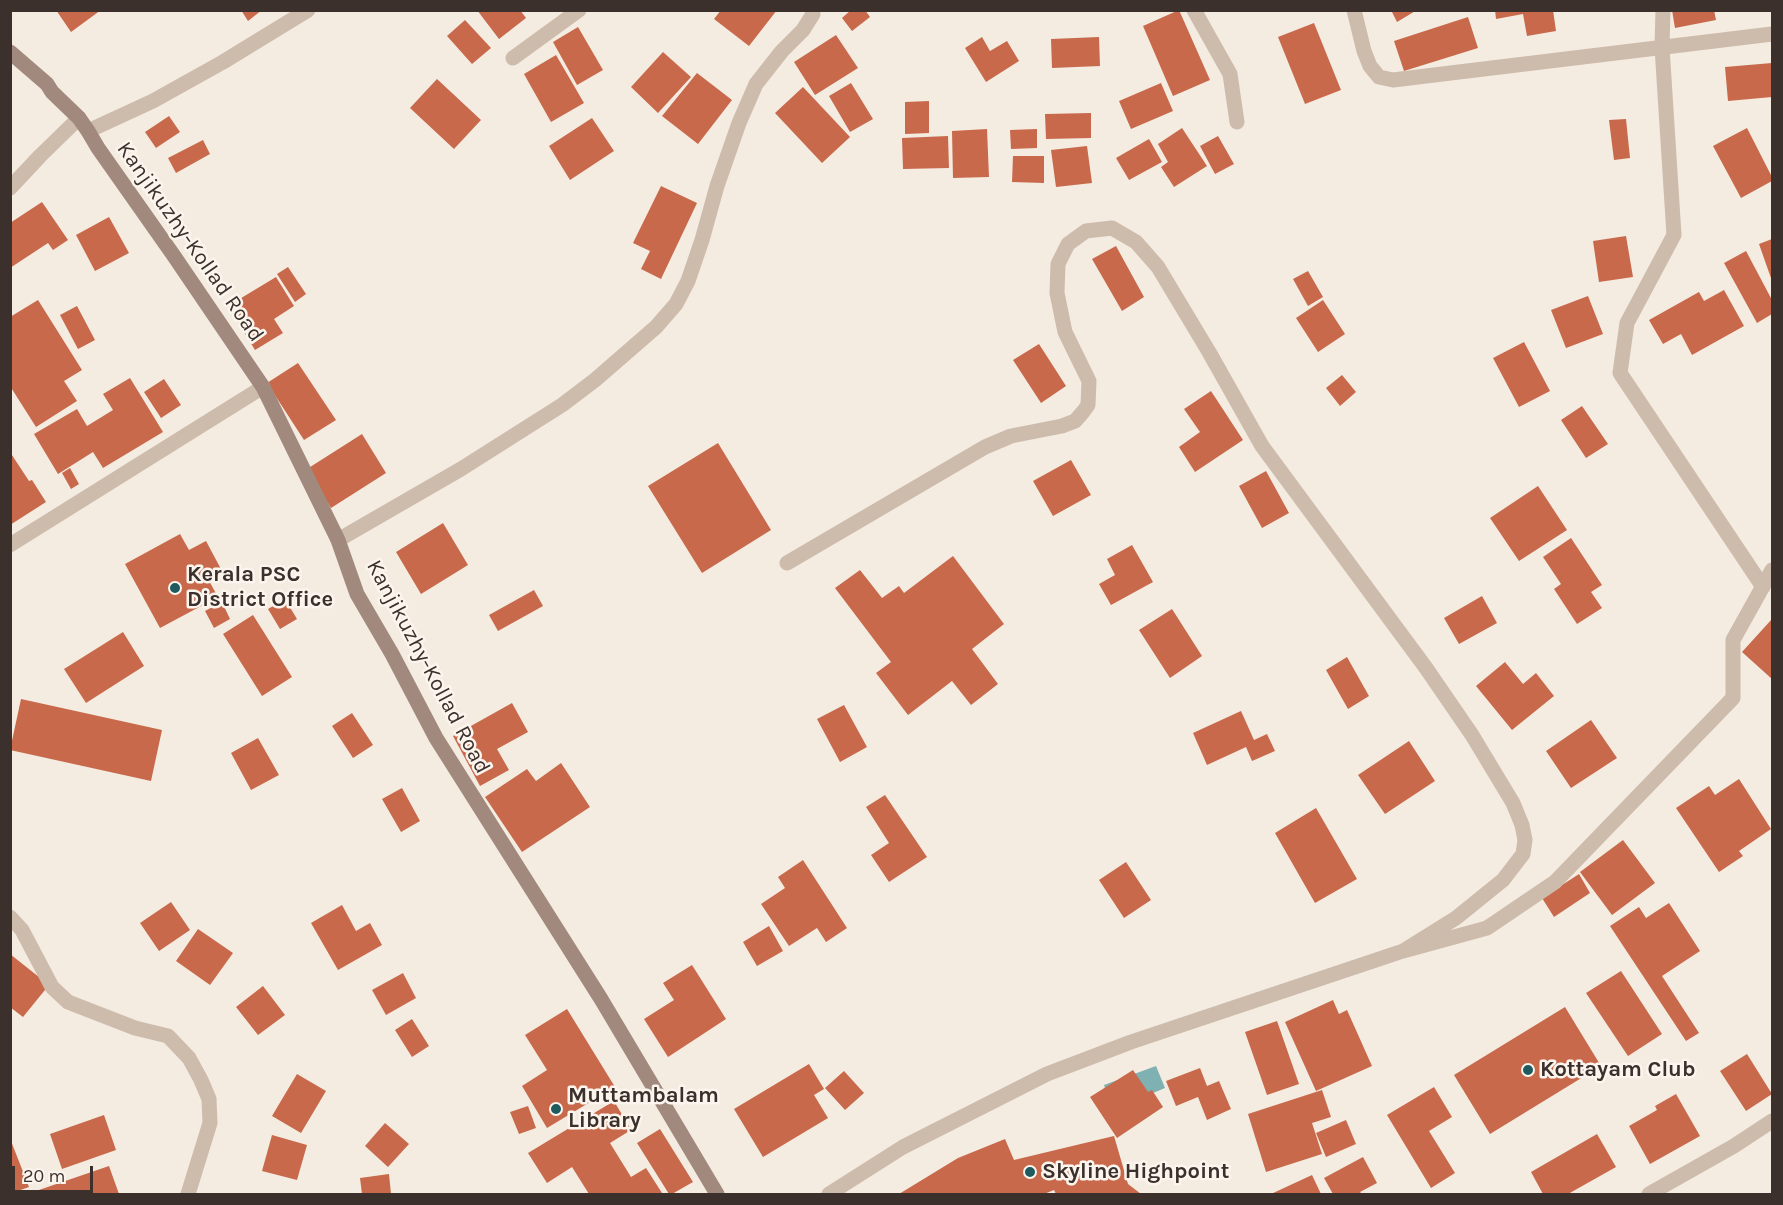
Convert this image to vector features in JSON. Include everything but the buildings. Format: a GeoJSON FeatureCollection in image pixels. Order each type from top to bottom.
{"type":"FeatureCollection","features":[{"type":"Feature","properties":{"kind":"main road","name":"Kanjikuzhy-Kollad Road"},"geometry":{"type":"LineString","coordinates":[[10,52],[47,84],[83,125],[263,387],[338,540],[357,594],[392,654],[436,738],[601,999],[717,1194]]}},
{"type":"Feature","properties":{"kind":"street"},"geometry":{"type":"LineString","coordinates":[[10,188],[40,156],[83,125],[153,101],[224,62],[308,10]]}},
{"type":"Feature","properties":{"kind":"street"},"geometry":{"type":"LineString","coordinates":[[513,58],[579,10]]}},
{"type":"Feature","properties":{"kind":"street"},"geometry":{"type":"LineString","coordinates":[[1194,10],[1230,74],[1237,123]]}},
{"type":"Feature","properties":{"kind":"street"},"geometry":{"type":"LineString","coordinates":[[1354,10],[1370,66],[1378,77],[1393,80],[1773,34]]}},
{"type":"Feature","properties":{"kind":"street"},"geometry":{"type":"LineString","coordinates":[[1663,10],[1662,47],[1674,236],[1627,323],[1620,373],[1763,587]]}},
{"type":"Feature","properties":{"kind":"street"},"geometry":{"type":"LineString","coordinates":[[338,540],[461,469],[562,405],[595,380],[656,327],[676,304],[688,281],[721,175],[739,123],[756,84],[782,51],[803,30],[815,12]]}},
{"type":"Feature","properties":{"kind":"street"},"geometry":{"type":"LineString","coordinates":[[787,563],[985,447],[1011,436],[1062,426],[1075,421],[1088,405],[1089,381],[1065,332],[1057,293],[1058,264],[1068,244],[1086,231],[1112,228],[1136,242],[1158,267],[1262,446],[1426,668],[1472,735],[1513,803],[1522,825],[1525,840],[1523,854],[1503,880],[1456,918],[1403,951]]}},
{"type":"Feature","properties":{"kind":"street"},"geometry":{"type":"LineString","coordinates":[[10,545],[263,387]]}},
{"type":"Feature","properties":{"kind":"street"},"geometry":{"type":"LineString","coordinates":[[829,1194],[903,1147],[1047,1074],[1131,1042],[1403,951],[1487,928],[1555,882],[1733,698],[1733,640],[1773,570]]}},
{"type":"Feature","properties":{"kind":"street"},"geometry":{"type":"LineString","coordinates":[[10,916],[22,930],[52,987],[68,1002],[135,1028],[168,1036],[189,1058],[209,1099],[210,1123],[188,1194]]}},
{"type":"Feature","properties":{"kind":"street"},"geometry":{"type":"LineString","coordinates":[[1649,1194],[1773,1121]]}},
{"type":"Feature","properties":{"kind":"water"},"geometry":{"type":"Polygon","coordinates":[[[1156,1066],[1165,1088],[1112,1110],[1104,1085],[1156,1066]]]}},
{"type":"Feature","properties":{"kind":"place","name":"Kerala PSC District Office"},"geometry":{"type":"Point","coordinates":[175,588]}},
{"type":"Feature","properties":{"kind":"place","name":"Kottayam Club"},"geometry":{"type":"Point","coordinates":[1528,1070]}},
{"type":"Feature","properties":{"kind":"place","name":"Muttambalam Library"},"geometry":{"type":"Point","coordinates":[556,1109]}},
{"type":"Feature","properties":{"kind":"place","name":"Skyline Highpoint"},"geometry":{"type":"Point","coordinates":[1030,1172]}}]}
